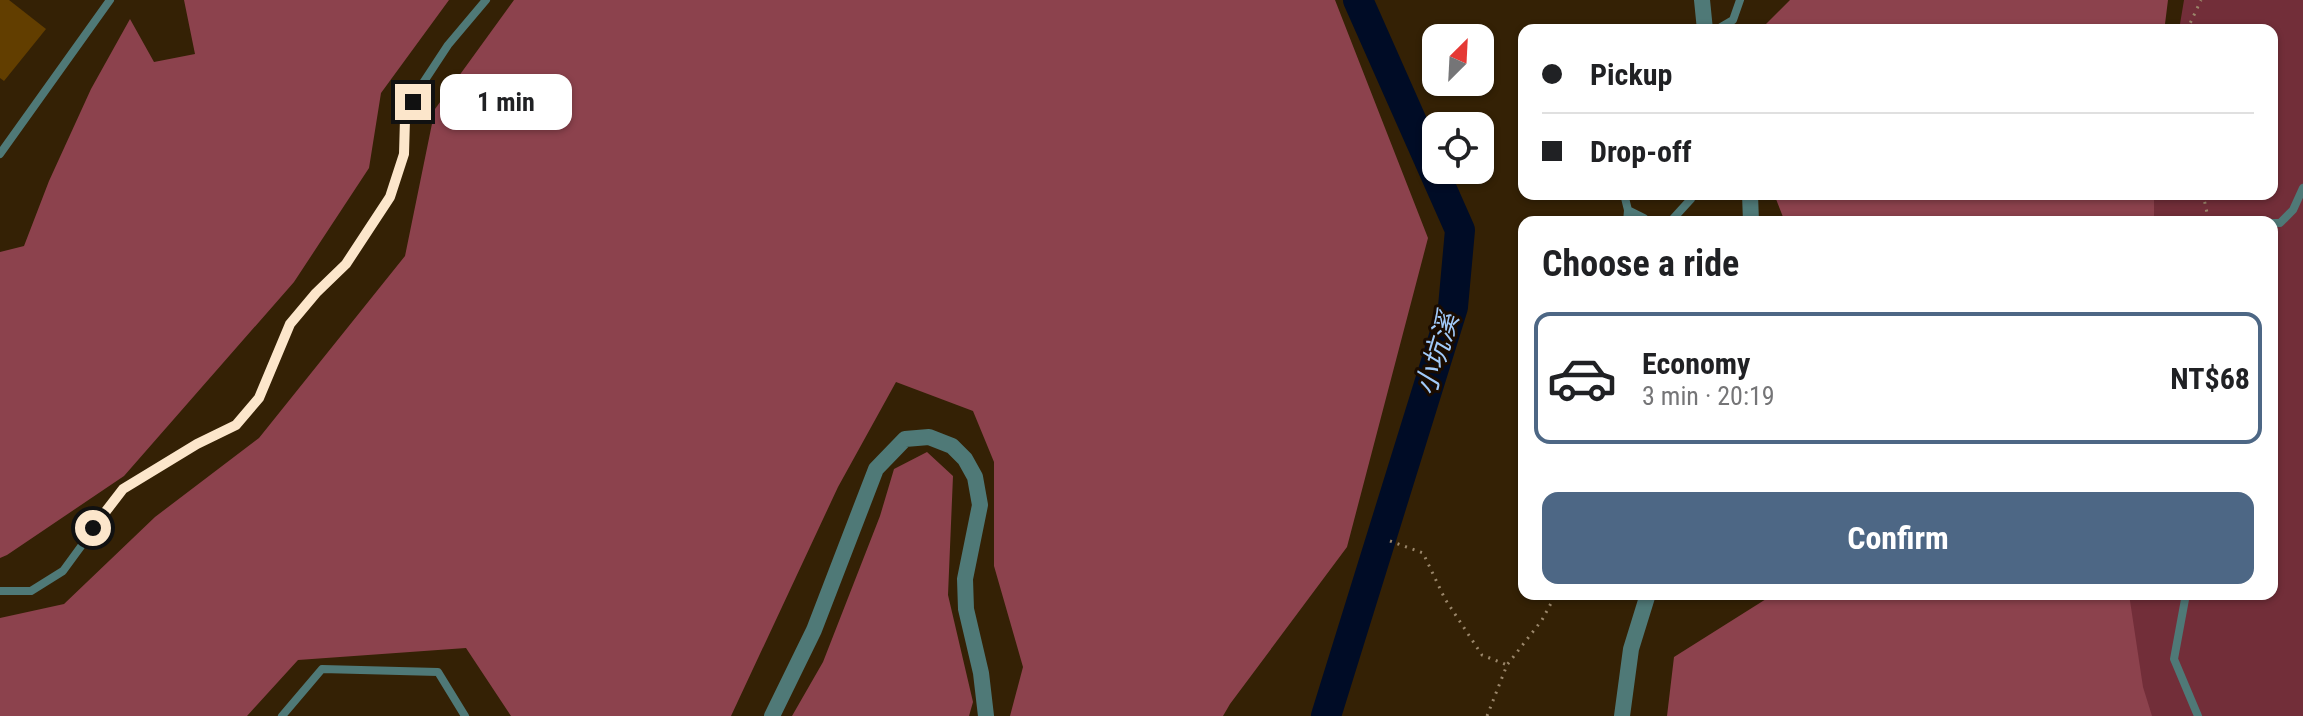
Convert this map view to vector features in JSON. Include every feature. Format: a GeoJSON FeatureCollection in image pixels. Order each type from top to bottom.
{"type":"FeatureCollection","features":[{"type":"Feature","properties":{"kind":"street"},"geometry":{"type":"LineString","coordinates":[[1702,0],[1704,24]]}},
{"type":"Feature","properties":{"kind":"street"},"geometry":{"type":"LineString","coordinates":[[772,716],[814,630],[876,469],[905,439],[929,437],[952,446],[965,459],[975,477],[980,505],[965,579],[966,609],[981,673],[986,716]]}},
{"type":"Feature","properties":{"kind":"street"},"geometry":{"type":"LineString","coordinates":[[1622,716],[1631,649],[1646,600]]}},
{"type":"Feature","properties":{"kind":"lane"},"geometry":{"type":"LineString","coordinates":[[0,154],[110,0]]}},
{"type":"Feature","properties":{"kind":"lane"},"geometry":{"type":"LineString","coordinates":[[0,591],[31,591],[63,571],[123,489],[197,444],[236,425],[259,398],[290,324],[346,264],[390,197],[404,154],[405,119],[421,86],[448,45],[486,0]]}},
{"type":"Feature","properties":{"kind":"lane"},"geometry":{"type":"LineString","coordinates":[[1726,24],[1733,20],[1740,0]]}},
{"type":"Feature","properties":{"kind":"lane"},"geometry":{"type":"LineString","coordinates":[[2278,223],[2293,210],[2303,188]]}},
{"type":"Feature","properties":{"kind":"lane"},"geometry":{"type":"LineString","coordinates":[[1626,200],[1628,216]]}},
{"type":"Feature","properties":{"kind":"lane"},"geometry":{"type":"LineString","coordinates":[[1675,216],[1690,200]]}},
{"type":"Feature","properties":{"kind":"lane"},"geometry":{"type":"LineString","coordinates":[[1628,210],[1640,216]]}},
{"type":"Feature","properties":{"kind":"lane"},"geometry":{"type":"LineString","coordinates":[[2185,600],[2174,659],[2198,716]]}},
{"type":"Feature","properties":{"kind":"lane"},"geometry":{"type":"LineString","coordinates":[[282,716],[322,669],[438,672],[465,716]]}},
{"type":"Feature","properties":{"kind":"path"},"geometry":{"type":"LineString","coordinates":[[2190,24],[2201,0]]}},
{"type":"Feature","properties":{"kind":"path"},"geometry":{"type":"LineString","coordinates":[[1390,541],[1423,553],[1445,599],[1482,655],[1507,665]]}},
{"type":"Feature","properties":{"kind":"path"},"geometry":{"type":"LineString","coordinates":[[1487,716],[1507,665],[1542,620],[1553,600]]}},
{"type":"Feature","properties":{"kind":"shaded area"},"geometry":{"type":"Polygon","coordinates":[[[184,0],[449,0],[381,93],[369,168],[294,282],[124,476],[0,558],[0,252],[24,246],[49,181],[91,89],[130,19],[154,62],[195,54],[184,0]]]}},
{"type":"Feature","properties":{"kind":"shaded area"},"geometry":{"type":"Polygon","coordinates":[[[514,0],[1335,0],[1428,238],[1347,547],[1223,716],[1010,716],[1023,667],[994,566],[994,462],[973,411],[896,382],[838,487],[731,716],[511,716],[466,648],[298,660],[247,716],[0,716],[0,618],[64,604],[155,517],[259,438],[405,256],[435,109],[514,0]]]}},
{"type":"Feature","properties":{"kind":"shaded area"},"geometry":{"type":"Polygon","coordinates":[[[1790,0],[2168,0],[2165,24],[1766,24],[1790,0]]]}},
{"type":"Feature","properties":{"kind":"shaded area"},"geometry":{"type":"Polygon","coordinates":[[[2184,0],[2303,0],[2303,716],[2089,716],[2070,600],[2278,600],[2278,216],[2142,216],[2146,200],[2278,200],[2278,24],[2180,24],[2184,0]]]}},
{"type":"Feature","properties":{"kind":"shaded area"},"geometry":{"type":"Polygon","coordinates":[[[1776,200],[2154,200],[2154,216],[1783,216],[1776,200]]]}},
{"type":"Feature","properties":{"kind":"shaded area"},"geometry":{"type":"Polygon","coordinates":[[[927,452],[953,476],[948,595],[973,702],[969,716],[792,716],[823,662],[880,516],[894,469],[927,452]]]}},
{"type":"Feature","properties":{"kind":"shaded area"},"geometry":{"type":"Polygon","coordinates":[[[1764,600],[2130,600],[2143,687],[2152,716],[1667,716],[1674,657],[1764,600]]]}},
{"type":"Feature","properties":{"kind":"building"},"geometry":{"type":"Polygon","coordinates":[[[0,0],[9,0],[46,29],[4,81],[0,78],[0,0]]]}},
{"type":"Feature","properties":{"kind":"waterway","name":"小坑溪"},"geometry":{"type":"LineString","coordinates":[[1326,716],[1453,307],[1460,230],[1358,0]]}},
{"type":"Feature","properties":{"kind":"route"},"geometry":{"type":"LineString","coordinates":[[93,528],[123,489],[197,444],[236,425],[259,398],[290,324],[346,264],[390,197],[404,154],[405,119],[413,102]]}}]}
